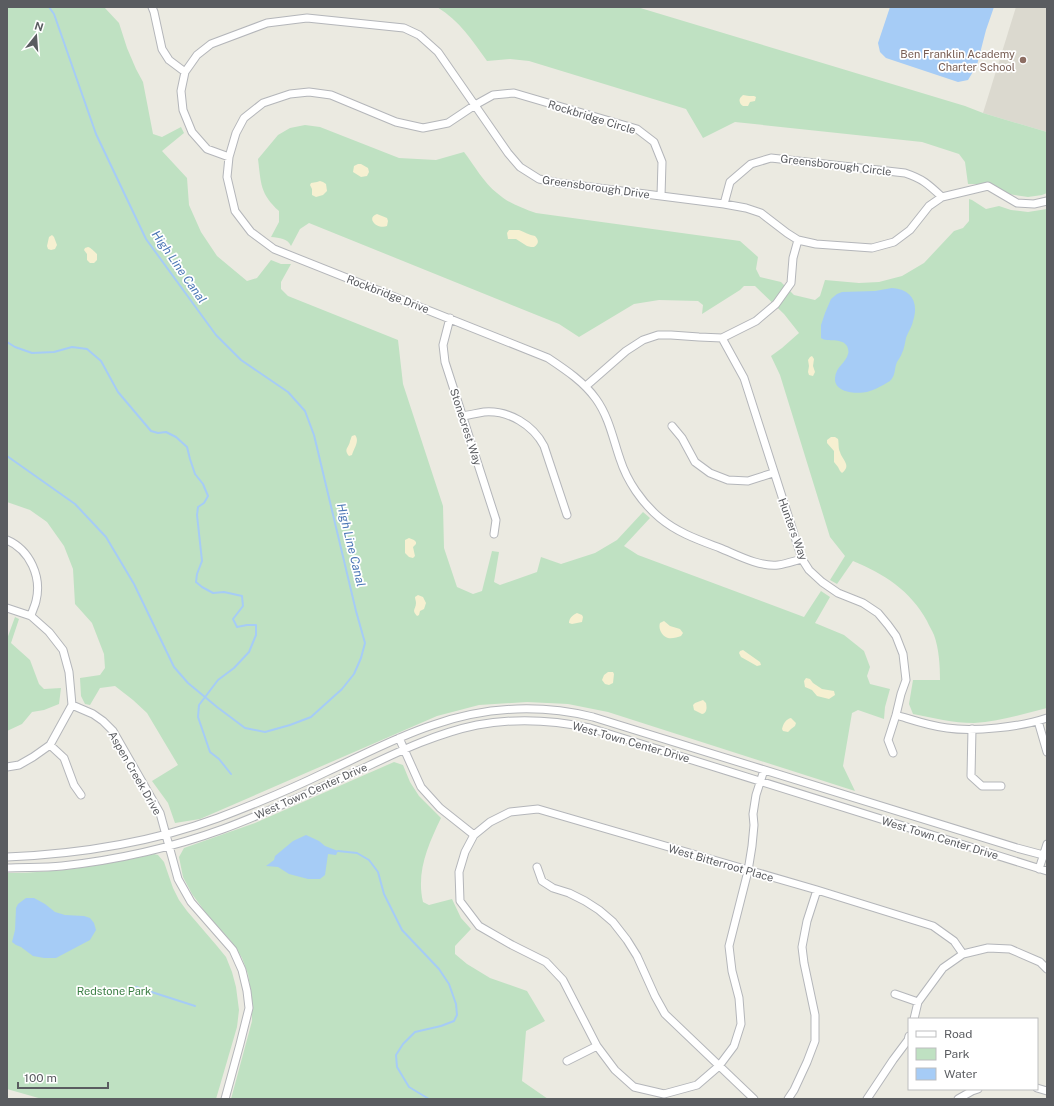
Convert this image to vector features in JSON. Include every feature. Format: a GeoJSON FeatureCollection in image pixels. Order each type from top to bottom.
{"type":"FeatureCollection","features":[{"type":"Feature","properties":{"kind":"street"},"geometry":{"type":"LineString","coordinates":[[152,7],[162,49],[169,60],[185,72]]}},
{"type":"Feature","properties":{"kind":"street","name":"Greensborough Drive"},"geometry":{"type":"LineString","coordinates":[[229,157],[207,149],[192,132],[183,110],[181,91],[185,72],[197,56],[211,44],[267,23],[307,18],[404,28],[419,35],[438,52],[508,154],[520,167],[540,179],[559,183],[746,208],[761,213],[798,240],[816,244],[872,248],[894,242],[910,230],[928,206],[942,197],[988,186],[1017,203],[1034,204],[1047,201]]}},
{"type":"Feature","properties":{"kind":"street","name":"Rockbridge Drive"},"geometry":{"type":"LineString","coordinates":[[475,105],[448,123],[423,128],[396,122],[331,94],[309,92],[290,94],[263,103],[244,118],[236,133],[229,157],[228,177],[235,211],[251,232],[274,249],[548,358],[566,370],[586,386],[597,400],[608,422],[627,476],[642,500],[660,518],[678,530],[693,538],[764,564],[777,565],[802,559]]}},
{"type":"Feature","properties":{"kind":"street","name":"Rockbridge Circle"},"geometry":{"type":"LineString","coordinates":[[475,105],[493,96],[514,93],[637,129],[654,142],[662,162],[661,196]]}},
{"type":"Feature","properties":{"kind":"street","name":"Greensborough Circle"},"geometry":{"type":"LineString","coordinates":[[724,204],[730,182],[751,164],[771,158],[904,174],[915,177],[927,183],[942,197]]}},
{"type":"Feature","properties":{"kind":"street"},"geometry":{"type":"LineString","coordinates":[[586,386],[626,350],[643,340],[658,335],[722,338],[756,321],[780,299],[791,283],[793,258],[798,240]]}},
{"type":"Feature","properties":{"kind":"street","name":"Stonecrest Way"},"geometry":{"type":"LineString","coordinates":[[450,318],[443,345],[445,362],[496,520],[494,534]]}},
{"type":"Feature","properties":{"kind":"street","name":"Hunters Way"},"geometry":{"type":"LineString","coordinates":[[722,338],[744,378],[802,559],[822,582],[838,593],[863,603],[878,613],[896,636],[903,654],[906,680],[888,740],[893,753]]}},
{"type":"Feature","properties":{"kind":"street"},"geometry":{"type":"LineString","coordinates":[[462,416],[485,412],[502,413],[518,419],[529,426],[544,446],[567,515]]}},
{"type":"Feature","properties":{"kind":"street"},"geometry":{"type":"LineString","coordinates":[[672,426],[682,438],[695,462],[710,474],[728,480],[748,481],[774,473]]}},
{"type":"Feature","properties":{"kind":"street"},"geometry":{"type":"LineString","coordinates":[[7,540],[22,550],[32,562],[38,581],[37,601],[31,616]]}},
{"type":"Feature","properties":{"kind":"street"},"geometry":{"type":"LineString","coordinates":[[7,608],[31,616],[49,632],[62,650],[69,672],[72,705],[50,745],[19,765],[7,767]]}},
{"type":"Feature","properties":{"kind":"street","name":"Aspen Creek Drive"},"geometry":{"type":"LineString","coordinates":[[72,705],[93,714],[113,731],[160,813],[178,880],[191,902],[233,950],[242,970],[249,1008],[225,1099]]}},
{"type":"Feature","properties":{"kind":"street","name":"West Town Center Drive"},"geometry":{"type":"LineString","coordinates":[[7,856],[42,855],[111,847],[146,840],[199,825],[244,808],[325,773],[399,738],[439,723],[475,713],[516,709],[551,709],[593,717],[1010,846],[1045,855]]}},
{"type":"Feature","properties":{"kind":"street"},"geometry":{"type":"LineString","coordinates":[[896,715],[925,724],[947,728],[972,729],[997,728],[1047,718]]}},
{"type":"Feature","properties":{"kind":"street","name":"West Town Center Drive"},"geometry":{"type":"LineString","coordinates":[[7,868],[61,866],[116,858],[168,846],[222,829],[277,807],[438,736],[478,725],[515,721],[549,721],[590,728],[1047,871]]}},
{"type":"Feature","properties":{"kind":"street"},"geometry":{"type":"LineString","coordinates":[[1038,721],[1047,752]]}},
{"type":"Feature","properties":{"kind":"street"},"geometry":{"type":"LineString","coordinates":[[972,729],[971,776],[982,786],[1001,786]]}},
{"type":"Feature","properties":{"kind":"street"},"geometry":{"type":"LineString","coordinates":[[399,738],[421,787],[440,808],[474,835],[465,852],[459,872],[460,901],[479,926],[546,962],[563,980],[597,1046],[615,1070],[634,1087],[665,1097],[697,1085],[719,1066],[734,1046],[741,1024],[739,998],[732,971],[729,946],[748,871],[752,846],[754,825],[753,814],[756,795],[764,770]]}},
{"type":"Feature","properties":{"kind":"street"},"geometry":{"type":"LineString","coordinates":[[50,745],[64,758],[74,785],[82,795]]}},
{"type":"Feature","properties":{"kind":"street","name":"West Bitterroot Place"},"geometry":{"type":"LineString","coordinates":[[474,835],[490,822],[510,812],[538,809],[748,871],[818,890],[933,926],[954,941],[963,954]]}},
{"type":"Feature","properties":{"kind":"street"},"geometry":{"type":"LineString","coordinates":[[1039,869],[1045,855],[1047,844]]}},
{"type":"Feature","properties":{"kind":"street"},"geometry":{"type":"LineString","coordinates":[[537,867],[542,881],[553,888],[569,893],[585,901],[613,922],[637,956],[665,1014],[754,1099]]}},
{"type":"Feature","properties":{"kind":"street"},"geometry":{"type":"LineString","coordinates":[[788,1099],[794,1090],[815,1041],[815,1015],[802,948],[807,921],[818,890]]}},
{"type":"Feature","properties":{"kind":"street"},"geometry":{"type":"LineString","coordinates":[[914,1018],[918,1002],[943,968],[963,954],[988,948],[1010,949],[1040,962],[1047,970]]}},
{"type":"Feature","properties":{"kind":"street"},"geometry":{"type":"LineString","coordinates":[[895,994],[918,1002]]}},
{"type":"Feature","properties":{"kind":"street"},"geometry":{"type":"LineString","coordinates":[[867,1099],[908,1040]]}},
{"type":"Feature","properties":{"kind":"street"},"geometry":{"type":"LineString","coordinates":[[568,1061],[597,1046]]}},
{"type":"Feature","properties":{"kind":"street"},"geometry":{"type":"LineString","coordinates":[[958,1099],[975,1090]]}},
{"type":"Feature","properties":{"kind":"shaded area","name":"Ben Franklin Academy Charter School"},"geometry":{"type":"Polygon","coordinates":[[[1016,7],[1047,7],[1047,132],[983,113],[1016,7]]]}},
{"type":"Feature","properties":{"kind":"green space"},"geometry":{"type":"Polygon","coordinates":[[[7,7],[104,7],[119,23],[127,48],[143,82],[153,134],[162,137],[181,127],[184,133],[162,151],[187,178],[189,205],[201,232],[217,256],[247,281],[257,278],[271,260],[281,264],[291,264],[281,282],[281,289],[288,296],[398,340],[403,384],[443,506],[444,548],[457,587],[473,594],[482,591],[492,551],[499,552],[494,582],[500,585],[537,572],[541,557],[561,564],[595,553],[617,540],[643,512],[650,518],[624,546],[638,555],[804,617],[821,591],[830,597],[815,623],[844,635],[864,651],[870,667],[867,676],[870,684],[890,689],[885,707],[884,719],[858,710],[852,713],[843,766],[855,791],[608,712],[568,704],[527,702],[479,705],[437,716],[200,819],[175,823],[168,803],[152,781],[178,765],[147,713],[115,686],[100,688],[90,705],[85,704],[81,696],[80,678],[100,675],[105,668],[104,654],[92,623],[75,604],[73,569],[64,546],[47,522],[30,510],[7,502],[7,7]]]}},
{"type":"Feature","properties":{"kind":"green space"},"geometry":{"type":"Polygon","coordinates":[[[437,7],[637,7],[965,106],[983,113],[1047,132],[1047,193],[1028,197],[1008,194],[993,184],[968,184],[965,162],[959,154],[922,142],[735,122],[703,138],[686,109],[529,61],[510,59],[487,61],[471,38],[459,25],[437,7]]]}},
{"type":"Feature","properties":{"kind":"green space"},"geometry":{"type":"Polygon","coordinates":[[[305,125],[320,127],[399,158],[436,160],[464,152],[483,179],[501,197],[536,213],[740,241],[758,257],[756,269],[760,277],[781,282],[794,295],[815,300],[820,296],[825,280],[859,283],[879,282],[902,276],[924,263],[954,231],[963,228],[969,221],[969,199],[986,209],[999,206],[1011,210],[1028,212],[1047,209],[1047,708],[1002,719],[974,723],[951,721],[913,714],[909,704],[913,680],[940,680],[939,657],[934,635],[927,621],[913,600],[895,584],[864,566],[853,561],[837,584],[830,580],[845,556],[830,537],[780,375],[771,356],[799,333],[784,314],[755,286],[744,286],[702,314],[703,305],[698,301],[659,300],[634,304],[579,337],[559,324],[309,223],[300,229],[291,246],[285,240],[271,237],[279,222],[279,211],[268,199],[262,188],[258,159],[278,135],[290,128],[305,125]]]}},
{"type":"Feature","properties":{"kind":"green space"},"geometry":{"type":"Polygon","coordinates":[[[15,617],[19,619],[11,643],[30,660],[39,684],[44,689],[61,688],[59,704],[44,710],[32,712],[22,724],[7,731],[7,639],[15,617]]]}},
{"type":"Feature","properties":{"kind":"green space"},"geometry":{"type":"Polygon","coordinates":[[[394,762],[403,765],[410,782],[419,796],[441,818],[424,859],[421,880],[423,902],[429,905],[452,899],[461,918],[471,929],[455,946],[455,954],[467,964],[490,978],[527,991],[545,1021],[526,1031],[522,1081],[548,1099],[231,1099],[252,1021],[252,999],[248,974],[242,958],[231,941],[206,913],[192,894],[183,877],[179,857],[184,848],[255,823],[394,762]]]}},
{"type":"Feature","properties":{"kind":"green space","name":"Redstone Park"},"geometry":{"type":"Polygon","coordinates":[[[154,854],[158,855],[164,862],[179,900],[226,957],[236,987],[239,1010],[237,1027],[216,1099],[42,1099],[7,1089],[7,873],[44,872],[81,868],[154,854]]]}},
{"type":"Feature","properties":{"kind":"sand"},"geometry":{"type":"Polygon","coordinates":[[[743,95],[756,97],[755,101],[750,102],[748,106],[743,106],[740,103],[740,98],[743,95]]]}},
{"type":"Feature","properties":{"kind":"sand"},"geometry":{"type":"Polygon","coordinates":[[[358,164],[368,168],[369,172],[367,176],[361,177],[353,172],[354,166],[358,164]]]}},
{"type":"Feature","properties":{"kind":"sand"},"geometry":{"type":"Polygon","coordinates":[[[320,181],[326,184],[327,191],[323,195],[316,197],[312,195],[310,185],[311,183],[320,181]]]}},
{"type":"Feature","properties":{"kind":"sand"},"geometry":{"type":"Polygon","coordinates":[[[377,214],[387,218],[387,226],[383,227],[374,223],[372,218],[377,214]]]}},
{"type":"Feature","properties":{"kind":"sand"},"geometry":{"type":"Polygon","coordinates":[[[509,230],[519,230],[535,236],[538,243],[536,246],[531,247],[516,239],[508,239],[507,233],[509,230]]]}},
{"type":"Feature","properties":{"kind":"sand"},"geometry":{"type":"Polygon","coordinates":[[[52,235],[57,245],[55,249],[51,250],[48,249],[47,246],[49,237],[52,235]]]}},
{"type":"Feature","properties":{"kind":"sand"},"geometry":{"type":"Polygon","coordinates":[[[88,247],[97,254],[97,260],[94,263],[90,263],[87,260],[87,254],[84,250],[88,247]]]}},
{"type":"Feature","properties":{"kind":"sand"},"geometry":{"type":"Polygon","coordinates":[[[812,356],[814,359],[813,366],[815,372],[813,376],[809,375],[808,372],[808,360],[812,356]]]}},
{"type":"Feature","properties":{"kind":"sand"},"geometry":{"type":"Polygon","coordinates":[[[355,435],[357,440],[356,445],[352,455],[349,456],[346,450],[352,436],[355,435]]]}},
{"type":"Feature","properties":{"kind":"sand"},"geometry":{"type":"Polygon","coordinates":[[[831,437],[838,439],[839,450],[846,462],[845,470],[842,473],[834,462],[834,451],[827,443],[827,440],[831,437]]]}},
{"type":"Feature","properties":{"kind":"sand"},"geometry":{"type":"Polygon","coordinates":[[[409,538],[416,542],[413,547],[415,556],[413,558],[409,557],[405,553],[405,540],[409,538]]]}},
{"type":"Feature","properties":{"kind":"sand"},"geometry":{"type":"Polygon","coordinates":[[[418,595],[423,597],[426,603],[424,609],[420,611],[419,615],[417,616],[414,611],[416,603],[415,597],[418,595]]]}},
{"type":"Feature","properties":{"kind":"sand"},"geometry":{"type":"Polygon","coordinates":[[[577,613],[582,615],[582,622],[572,624],[569,623],[571,617],[577,613]]]}},
{"type":"Feature","properties":{"kind":"sand"},"geometry":{"type":"Polygon","coordinates":[[[664,621],[670,626],[680,629],[683,633],[681,636],[670,638],[664,636],[660,630],[660,623],[664,621]]]}},
{"type":"Feature","properties":{"kind":"sand"},"geometry":{"type":"Polygon","coordinates":[[[743,650],[760,662],[761,665],[757,666],[741,657],[739,653],[743,650]]]}},
{"type":"Feature","properties":{"kind":"sand"},"geometry":{"type":"Polygon","coordinates":[[[608,672],[613,672],[614,674],[613,683],[609,685],[605,684],[602,680],[604,675],[608,672]]]}},
{"type":"Feature","properties":{"kind":"sand"},"geometry":{"type":"Polygon","coordinates":[[[806,678],[810,679],[822,689],[834,691],[835,695],[829,699],[817,696],[812,690],[805,687],[804,681],[806,678]]]}},
{"type":"Feature","properties":{"kind":"sand"},"geometry":{"type":"Polygon","coordinates":[[[703,700],[706,703],[706,711],[702,714],[694,710],[693,705],[703,700]]]}},
{"type":"Feature","properties":{"kind":"sand"},"geometry":{"type":"Polygon","coordinates":[[[791,718],[796,723],[795,726],[788,732],[783,731],[782,729],[784,724],[791,718]]]}},
{"type":"Feature","properties":{"kind":"water"},"geometry":{"type":"Polygon","coordinates":[[[890,7],[994,7],[986,30],[977,65],[968,80],[958,82],[886,58],[880,52],[878,43],[890,7]]]}},
{"type":"Feature","properties":{"kind":"water"},"geometry":{"type":"Polygon","coordinates":[[[892,288],[905,291],[909,294],[915,308],[915,314],[893,376],[890,381],[867,392],[858,393],[842,390],[838,387],[835,378],[837,370],[847,357],[847,347],[844,343],[821,338],[821,325],[831,299],[842,292],[875,291],[892,288]]]}},
{"type":"Feature","properties":{"kind":"water"},"geometry":{"type":"Polygon","coordinates":[[[306,835],[319,841],[325,846],[338,851],[336,855],[328,854],[325,875],[320,879],[308,879],[289,874],[278,867],[266,866],[274,860],[275,856],[293,841],[306,835]]]}},
{"type":"Feature","properties":{"kind":"water"},"geometry":{"type":"Polygon","coordinates":[[[26,898],[34,898],[55,912],[65,915],[84,916],[90,918],[94,923],[96,930],[90,940],[56,958],[33,956],[12,942],[15,930],[16,908],[18,904],[26,898]]]}},
{"type":"Feature","properties":{"kind":"waterway","name":"High Line Canal"},"geometry":{"type":"LineString","coordinates":[[7,456],[75,504],[106,537],[134,584],[174,667],[188,683],[245,728],[265,732],[311,717],[342,689],[354,674],[361,658],[365,643],[314,435],[305,411],[288,392],[241,360],[216,335],[146,239],[96,134],[54,14],[49,7]]}},
{"type":"Feature","properties":{"kind":"waterway"},"geometry":{"type":"LineString","coordinates":[[7,342],[15,347],[32,353],[54,352],[72,347],[87,349],[101,361],[118,392],[151,431],[158,433],[166,432],[176,437],[187,447],[195,474],[203,484],[208,496],[204,503],[198,507],[197,515],[202,561],[197,574],[196,582],[213,593],[224,592],[242,596],[243,606],[233,619],[237,627],[256,625],[256,635],[249,652],[234,668],[218,680],[199,705],[198,717],[210,752],[219,759],[231,774]]}},
{"type":"Feature","properties":{"kind":"waterway"},"geometry":{"type":"LineString","coordinates":[[338,851],[357,853],[369,860],[378,872],[384,894],[402,930],[439,969],[449,984],[456,1004],[457,1015],[454,1021],[441,1026],[415,1032],[403,1044],[396,1055],[397,1067],[409,1087],[429,1099]]}},
{"type":"Feature","properties":{"kind":"waterway"},"geometry":{"type":"LineString","coordinates":[[136,987],[195,1006]]}},
{"type":"Feature","properties":{"kind":"place","name":"Ben Franklin Academy Charter School"},"geometry":{"type":"Point","coordinates":[1023,60]}}]}
